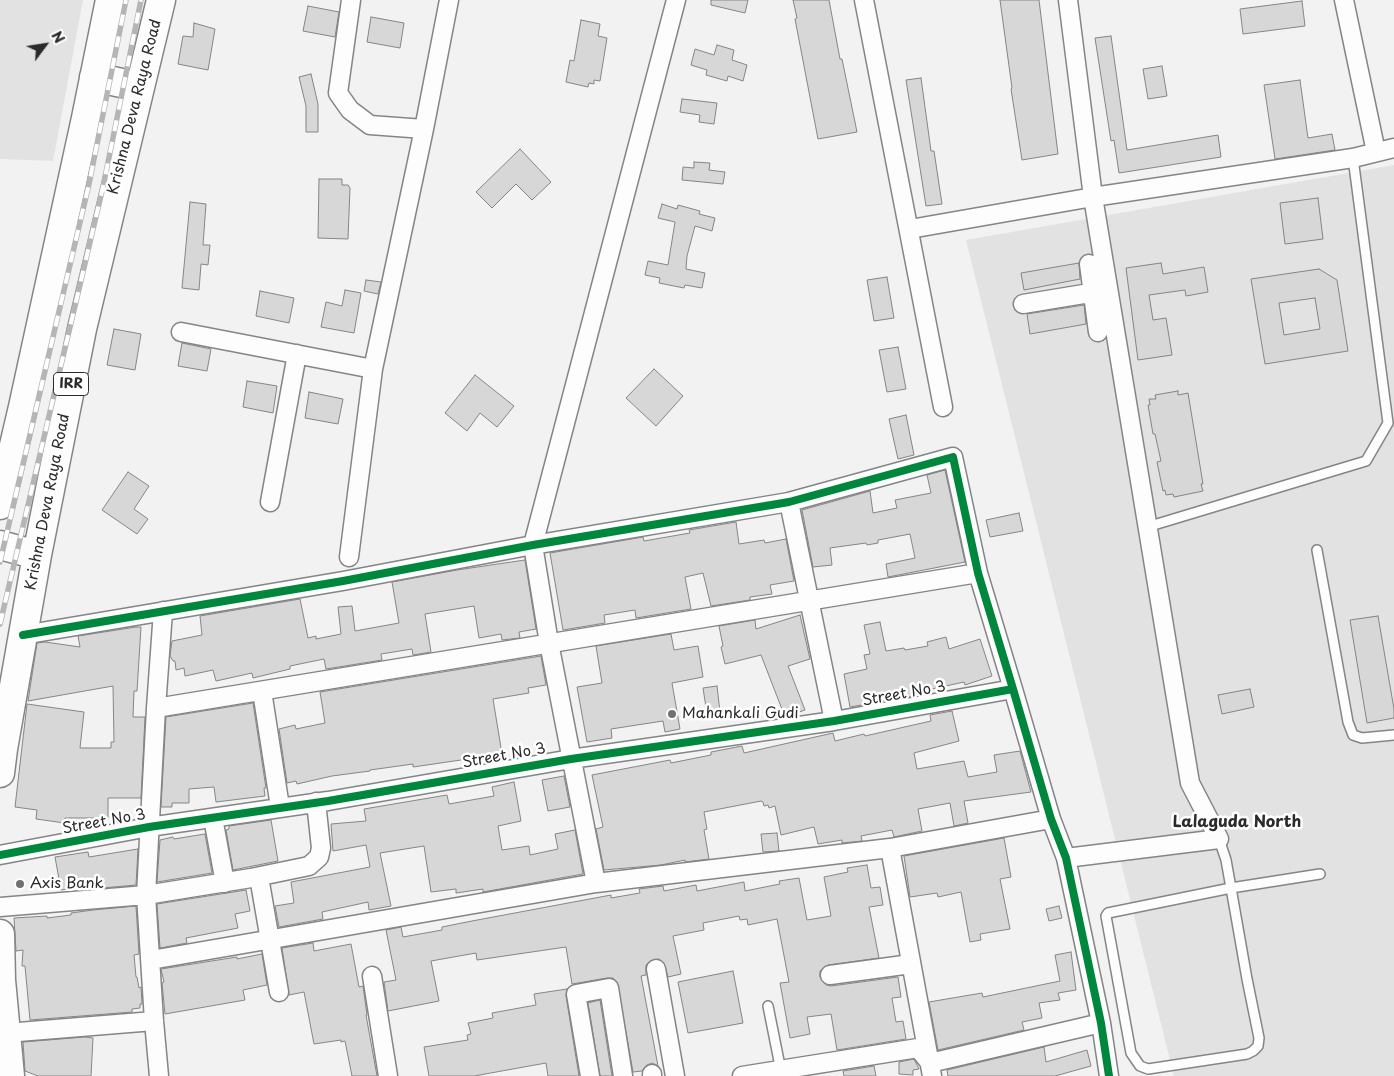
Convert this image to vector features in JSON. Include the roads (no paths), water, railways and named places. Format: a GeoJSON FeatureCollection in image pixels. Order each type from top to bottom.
{"type":"FeatureCollection","features":[{"type":"Feature","properties":{"kind":"main road","name":"IRR"},"geometry":{"type":"LineString","coordinates":[[0,505],[24,406],[110,0]]}},
{"type":"Feature","properties":{"kind":"main road","name":"Krishna Deva Raya Road"},"geometry":{"type":"LineString","coordinates":[[0,773],[37,555],[82,329],[161,0]]}},
{"type":"Feature","properties":{"kind":"main road"},"geometry":{"type":"LineString","coordinates":[[94,77],[140,87]]}},
{"type":"Feature","properties":{"kind":"main road"},"geometry":{"type":"LineString","coordinates":[[0,545],[37,555]]}},
{"type":"Feature","properties":{"kind":"main road"},"geometry":{"type":"LineString","coordinates":[[0,934],[6,1033],[14,1074]]}},
{"type":"Feature","properties":{"kind":"street"},"geometry":{"type":"LineString","coordinates":[[351,0],[338,93],[350,110],[370,125],[424,129]]}},
{"type":"Feature","properties":{"kind":"street"},"geometry":{"type":"LineString","coordinates":[[348,557],[374,369],[449,0]]}},
{"type":"Feature","properties":{"kind":"street"},"geometry":{"type":"LineString","coordinates":[[596,883],[549,643],[533,545],[676,0]]}},
{"type":"Feature","properties":{"kind":"street"},"geometry":{"type":"LineString","coordinates":[[864,0],[910,229],[943,407]]}},
{"type":"Feature","properties":{"kind":"street"},"geometry":{"type":"LineString","coordinates":[[1066,858],[1219,839],[1190,783],[1147,527],[1101,291],[1093,197],[1068,0]]}},
{"type":"Feature","properties":{"kind":"street"},"geometry":{"type":"LineString","coordinates":[[1344,0],[1376,152]]}},
{"type":"Feature","properties":{"kind":"street"},"geometry":{"type":"LineString","coordinates":[[910,229],[1093,197],[1353,158],[1394,148]]}},
{"type":"Feature","properties":{"kind":"street"},"geometry":{"type":"LineString","coordinates":[[1089,264],[1101,291],[1098,332]]}},
{"type":"Feature","properties":{"kind":"street"},"geometry":{"type":"LineString","coordinates":[[1023,304],[1101,291]]}},
{"type":"Feature","properties":{"kind":"street"},"geometry":{"type":"LineString","coordinates":[[182,332],[374,369]]}},
{"type":"Feature","properties":{"kind":"street"},"geometry":{"type":"LineString","coordinates":[[270,502],[297,354]]}},
{"type":"Feature","properties":{"kind":"street"},"geometry":{"type":"LineString","coordinates":[[23,635],[343,581],[533,545],[789,502],[953,458],[978,574],[1014,688],[1050,818],[1066,858],[1101,1023],[1109,1076]]}},
{"type":"Feature","properties":{"kind":"street"},"geometry":{"type":"LineString","coordinates":[[789,502],[834,721]]}},
{"type":"Feature","properties":{"kind":"street"},"geometry":{"type":"LineString","coordinates":[[156,708],[978,574]]}},
{"type":"Feature","properties":{"kind":"street"},"geometry":{"type":"LineString","coordinates":[[159,1076],[146,895],[163,611]]}},
{"type":"Feature","properties":{"kind":"street","name":"Street No 3"},"geometry":{"type":"LineString","coordinates":[[0,855],[149,827],[316,802],[571,759],[834,721],[1014,688]]}},
{"type":"Feature","properties":{"kind":"street"},"geometry":{"type":"LineString","coordinates":[[262,690],[280,807]]}},
{"type":"Feature","properties":{"kind":"street"},"geometry":{"type":"LineString","coordinates":[[0,907],[146,895],[259,877],[309,866],[319,857],[321,848],[316,802]]}},
{"type":"Feature","properties":{"kind":"street"},"geometry":{"type":"LineString","coordinates":[[213,818],[225,882]]}},
{"type":"Feature","properties":{"kind":"street"},"geometry":{"type":"LineString","coordinates":[[151,960],[596,883],[890,848],[1050,818]]}},
{"type":"Feature","properties":{"kind":"street"},"geometry":{"type":"LineString","coordinates":[[890,848],[931,1070]]}},
{"type":"Feature","properties":{"kind":"street"},"geometry":{"type":"LineString","coordinates":[[259,877],[279,992]]}},
{"type":"Feature","properties":{"kind":"street"},"geometry":{"type":"LineString","coordinates":[[830,975],[912,964]]}},
{"type":"Feature","properties":{"kind":"street"},"geometry":{"type":"LineString","coordinates":[[656,969],[663,1074]]}},
{"type":"Feature","properties":{"kind":"street"},"geometry":{"type":"LineString","coordinates":[[372,976],[388,1076]]}},
{"type":"Feature","properties":{"kind":"street"},"geometry":{"type":"LineString","coordinates":[[566,986],[582,1076]]}},
{"type":"Feature","properties":{"kind":"street"},"geometry":{"type":"LineString","coordinates":[[590,1076],[576,994],[609,988],[623,1076]]}},
{"type":"Feature","properties":{"kind":"street"},"geometry":{"type":"LineString","coordinates":[[6,1033],[154,1021]]}},
{"type":"Feature","properties":{"kind":"street"},"geometry":{"type":"LineString","coordinates":[[931,1070],[1101,1023]]}},
{"type":"Feature","properties":{"kind":"street"},"geometry":{"type":"LineString","coordinates":[[742,1076],[918,1048],[931,1070]]}},
{"type":"Feature","properties":{"kind":"lane"},"geometry":{"type":"LineString","coordinates":[[1147,527],[1366,461],[1388,423],[1353,158]]}},
{"type":"Feature","properties":{"kind":"lane"},"geometry":{"type":"LineString","coordinates":[[1317,550],[1348,722],[1353,735],[1362,738],[1394,735]]}},
{"type":"Feature","properties":{"kind":"lane"},"geometry":{"type":"LineString","coordinates":[[1219,839],[1226,860],[1231,888],[1258,1038],[1258,1046],[1247,1054],[1148,1069],[1140,1066],[1131,1053],[1106,916],[1112,912],[1231,888],[1320,874]]}},
{"type":"Feature","properties":{"kind":"lane"},"geometry":{"type":"LineString","coordinates":[[768,1006],[781,1071]]}},
{"type":"Feature","properties":{"kind":"railway"},"geometry":{"type":"LineString","coordinates":[[0,562],[89,184],[126,0]]}},
{"type":"Feature","properties":{"kind":"railway"},"geometry":{"type":"LineString","coordinates":[[0,624],[103,187],[141,0]]}},
{"type":"Feature","properties":{"kind":"place","name":"Mahankali Gudi"},"geometry":{"type":"Point","coordinates":[672,714]}},
{"type":"Feature","properties":{"kind":"place","name":"Axis Bank"},"geometry":{"type":"Point","coordinates":[20,884]}},
{"type":"Feature","properties":{"kind":"district","name":"Lalaguda North"},"geometry":{"type":"Point","coordinates":[1237,823]}}]}
